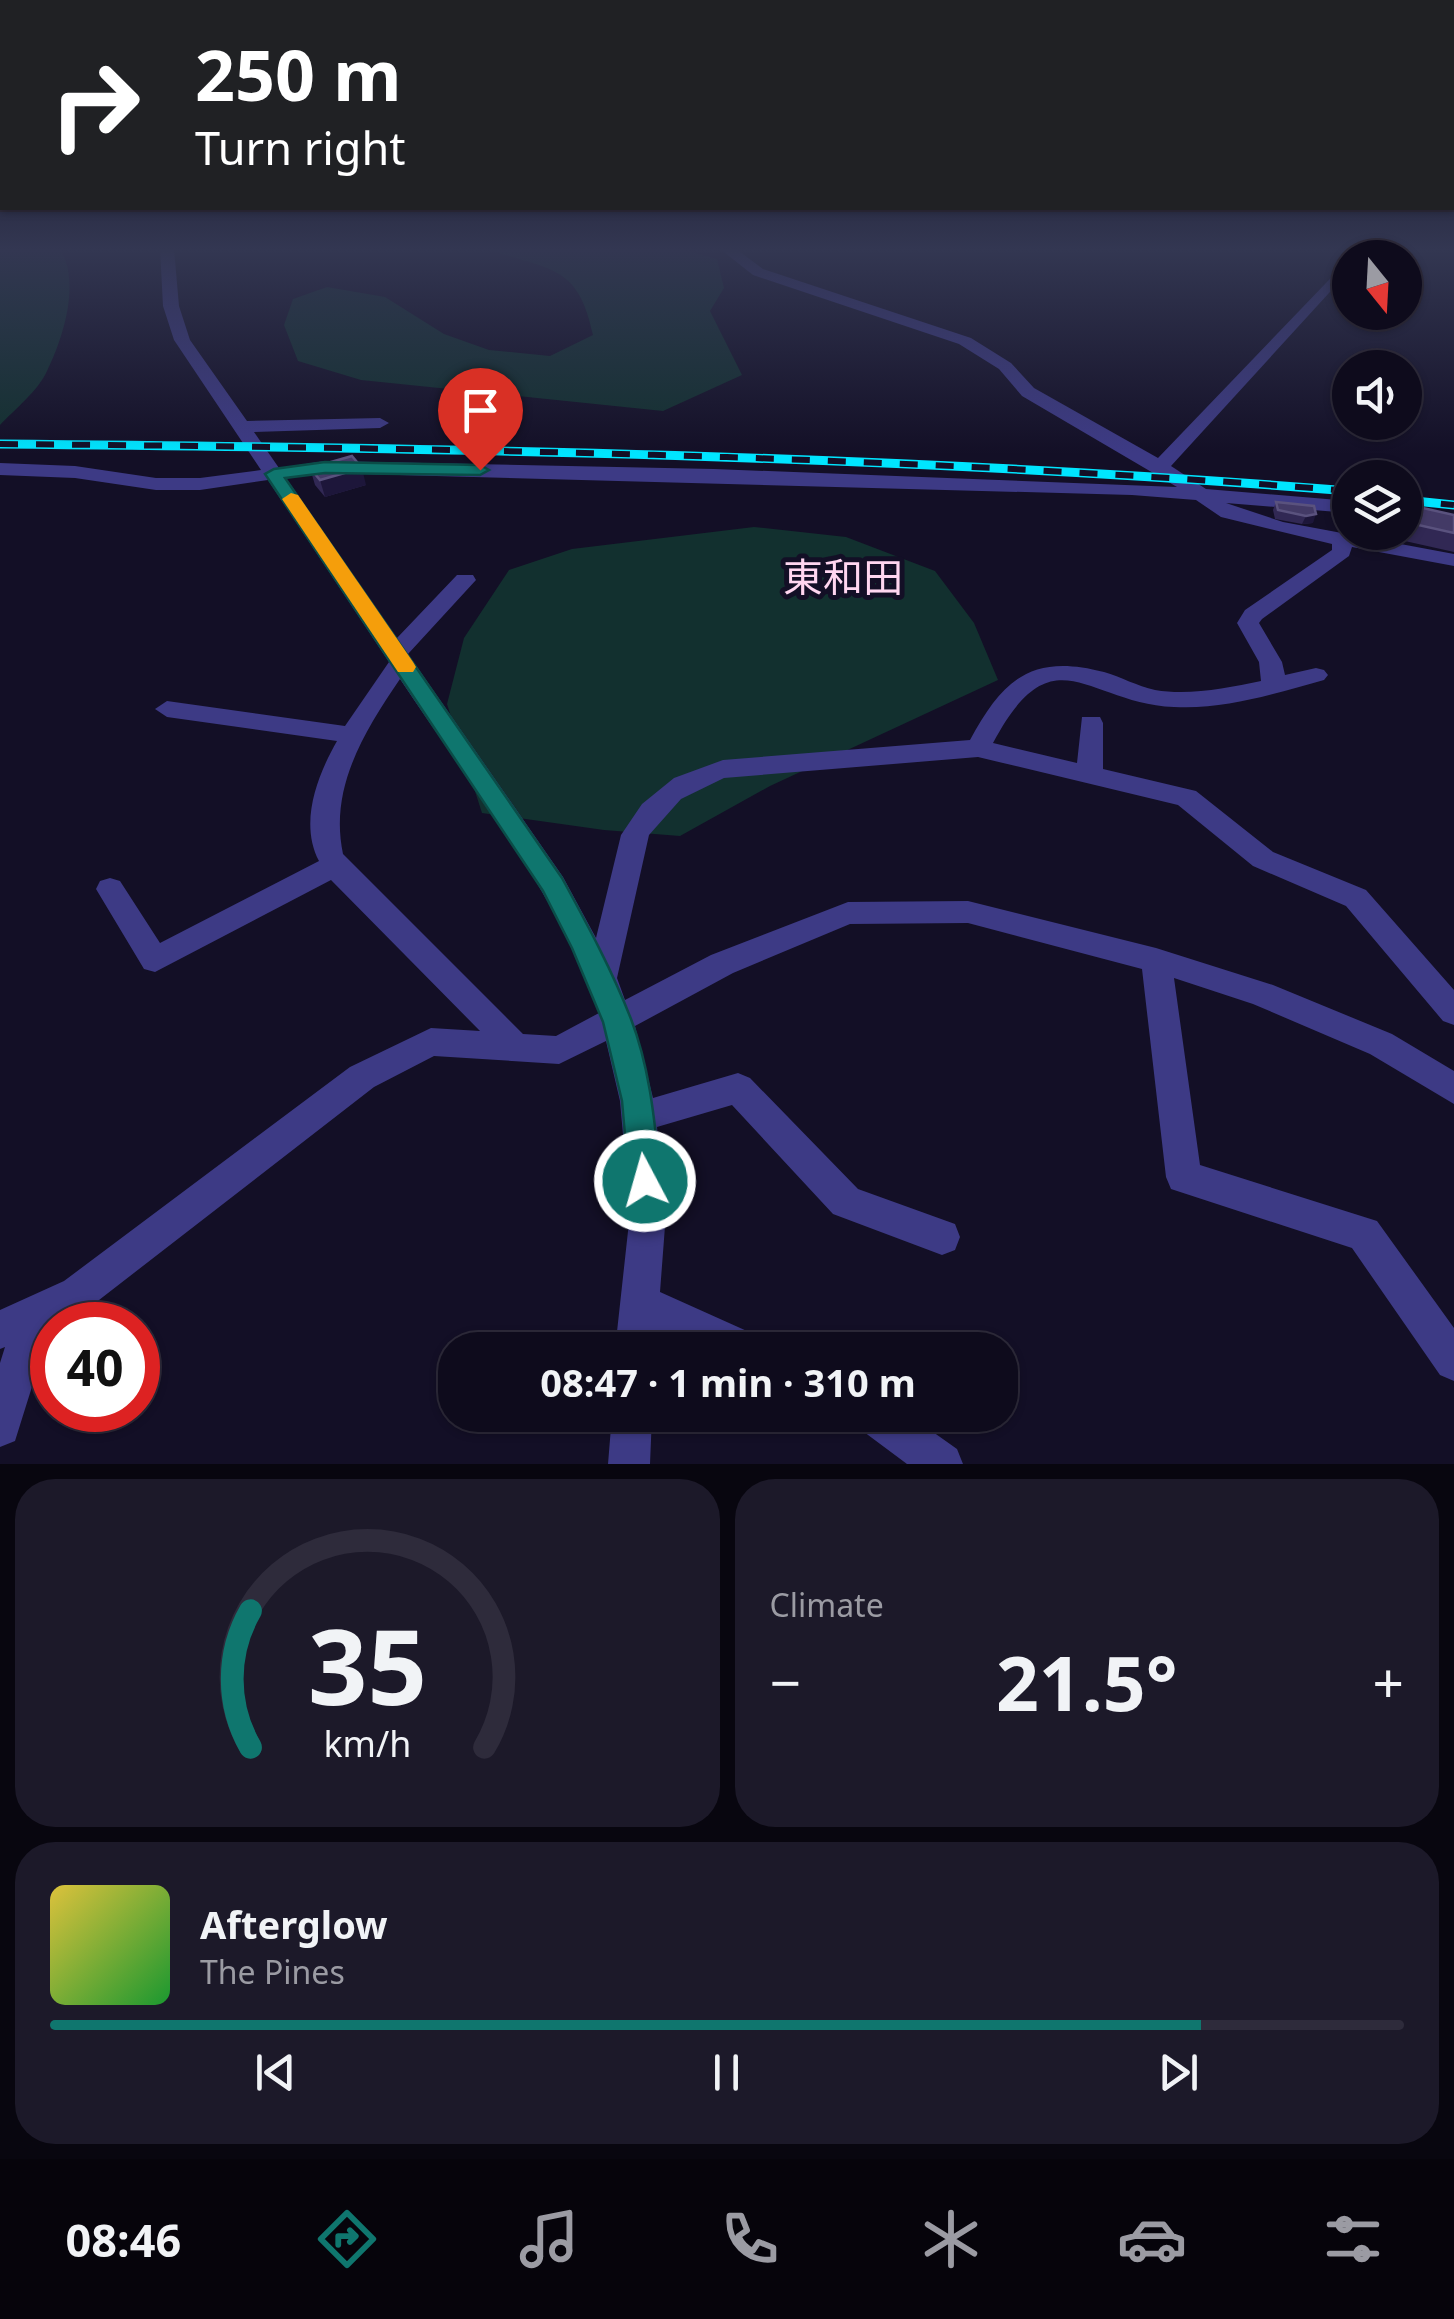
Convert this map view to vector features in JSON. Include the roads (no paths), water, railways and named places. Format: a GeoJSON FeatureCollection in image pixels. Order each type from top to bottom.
{"type":"FeatureCollection","features":[{"type":"Feature","properties":{"kind":"street"},"geometry":{"type":"LineString","coordinates":[[175,317],[182,340],[553,886],[602,978],[618,1022],[639,1117],[648,1213],[636,1332]]}},
{"type":"Feature","properties":{"kind":"street"},"geometry":{"type":"LineString","coordinates":[[892,317],[965,342],[1005,366],[1028,392],[1160,467],[1228,513],[1332,538]]}},
{"type":"Feature","properties":{"kind":"street"},"geometry":{"type":"LineString","coordinates":[[1160,467],[1299,317]]}},
{"type":"Feature","properties":{"kind":"street"},"geometry":{"type":"LineString","coordinates":[[240,427],[380,424]]}},
{"type":"Feature","properties":{"kind":"street"},"geometry":{"type":"LineString","coordinates":[[0,469],[74,472],[156,484],[200,484],[325,468],[694,474],[1000,483],[1332,506]]}},
{"type":"Feature","properties":{"kind":"street"},"geometry":{"type":"LineString","coordinates":[[1272,686],[1276,679],[1273,667],[1248,623],[1253,615],[1342,550]]}},
{"type":"Feature","properties":{"kind":"street"},"geometry":{"type":"LineString","coordinates":[[1398,550],[1454,560]]}},
{"type":"Feature","properties":{"kind":"street"},"geometry":{"type":"LineString","coordinates":[[465,580],[399,657],[351,735],[325,802],[329,855],[515,1047]]}},
{"type":"Feature","properties":{"kind":"street"},"geometry":{"type":"LineString","coordinates":[[978,748],[1003,701],[1022,683],[1041,674],[1082,673],[1156,698],[1181,699],[1272,686],[1316,675]]}},
{"type":"Feature","properties":{"kind":"street"},"geometry":{"type":"LineString","coordinates":[[167,709],[351,735]]}},
{"type":"Feature","properties":{"kind":"street"},"geometry":{"type":"LineString","coordinates":[[1090,776],[1091,723]]}},
{"type":"Feature","properties":{"kind":"street"},"geometry":{"type":"LineString","coordinates":[[602,978],[635,835],[644,818],[666,795],[695,777],[723,769],[978,748],[1187,798],[1263,859],[1356,898],[1454,1012]]}},
{"type":"Feature","properties":{"kind":"street"},"geometry":{"type":"LineString","coordinates":[[110,889],[155,960],[336,864]]}},
{"type":"Feature","properties":{"kind":"street"},"geometry":{"type":"LineString","coordinates":[[0,1426],[17,1323],[78,1294],[362,1077],[430,1042],[559,1050],[722,964],[848,913],[968,912],[1156,960],[1262,994],[1381,1044],[1454,1089]]}},
{"type":"Feature","properties":{"kind":"street"},"geometry":{"type":"LineString","coordinates":[[1156,960],[1184,1177],[1364,1234],[1454,1361]]}},
{"type":"Feature","properties":{"kind":"street"},"geometry":{"type":"LineString","coordinates":[[639,1117],[738,1088],[846,1202],[942,1237]]}},
{"type":"Feature","properties":{"kind":"street"},"geometry":{"type":"LineString","coordinates":[[638,1302],[704,1332]]}},
{"type":"Feature","properties":{"kind":"street"},"geometry":{"type":"LineString","coordinates":[[629,1464],[631,1432]]}},
{"type":"Feature","properties":{"kind":"street"},"geometry":{"type":"LineString","coordinates":[[898,1432],[942,1464]]}},
{"type":"Feature","properties":{"kind":"railway"},"geometry":{"type":"LineString","coordinates":[[0,444],[507,451],[844,461],[1332,490]]}},
{"type":"Feature","properties":{"kind":"railway"},"geometry":{"type":"LineString","coordinates":[[1422,502],[1454,505]]}},
{"type":"Feature","properties":{"kind":"district","name":"東和田"},"geometry":{"type":"Point","coordinates":[843,576]}}]}
